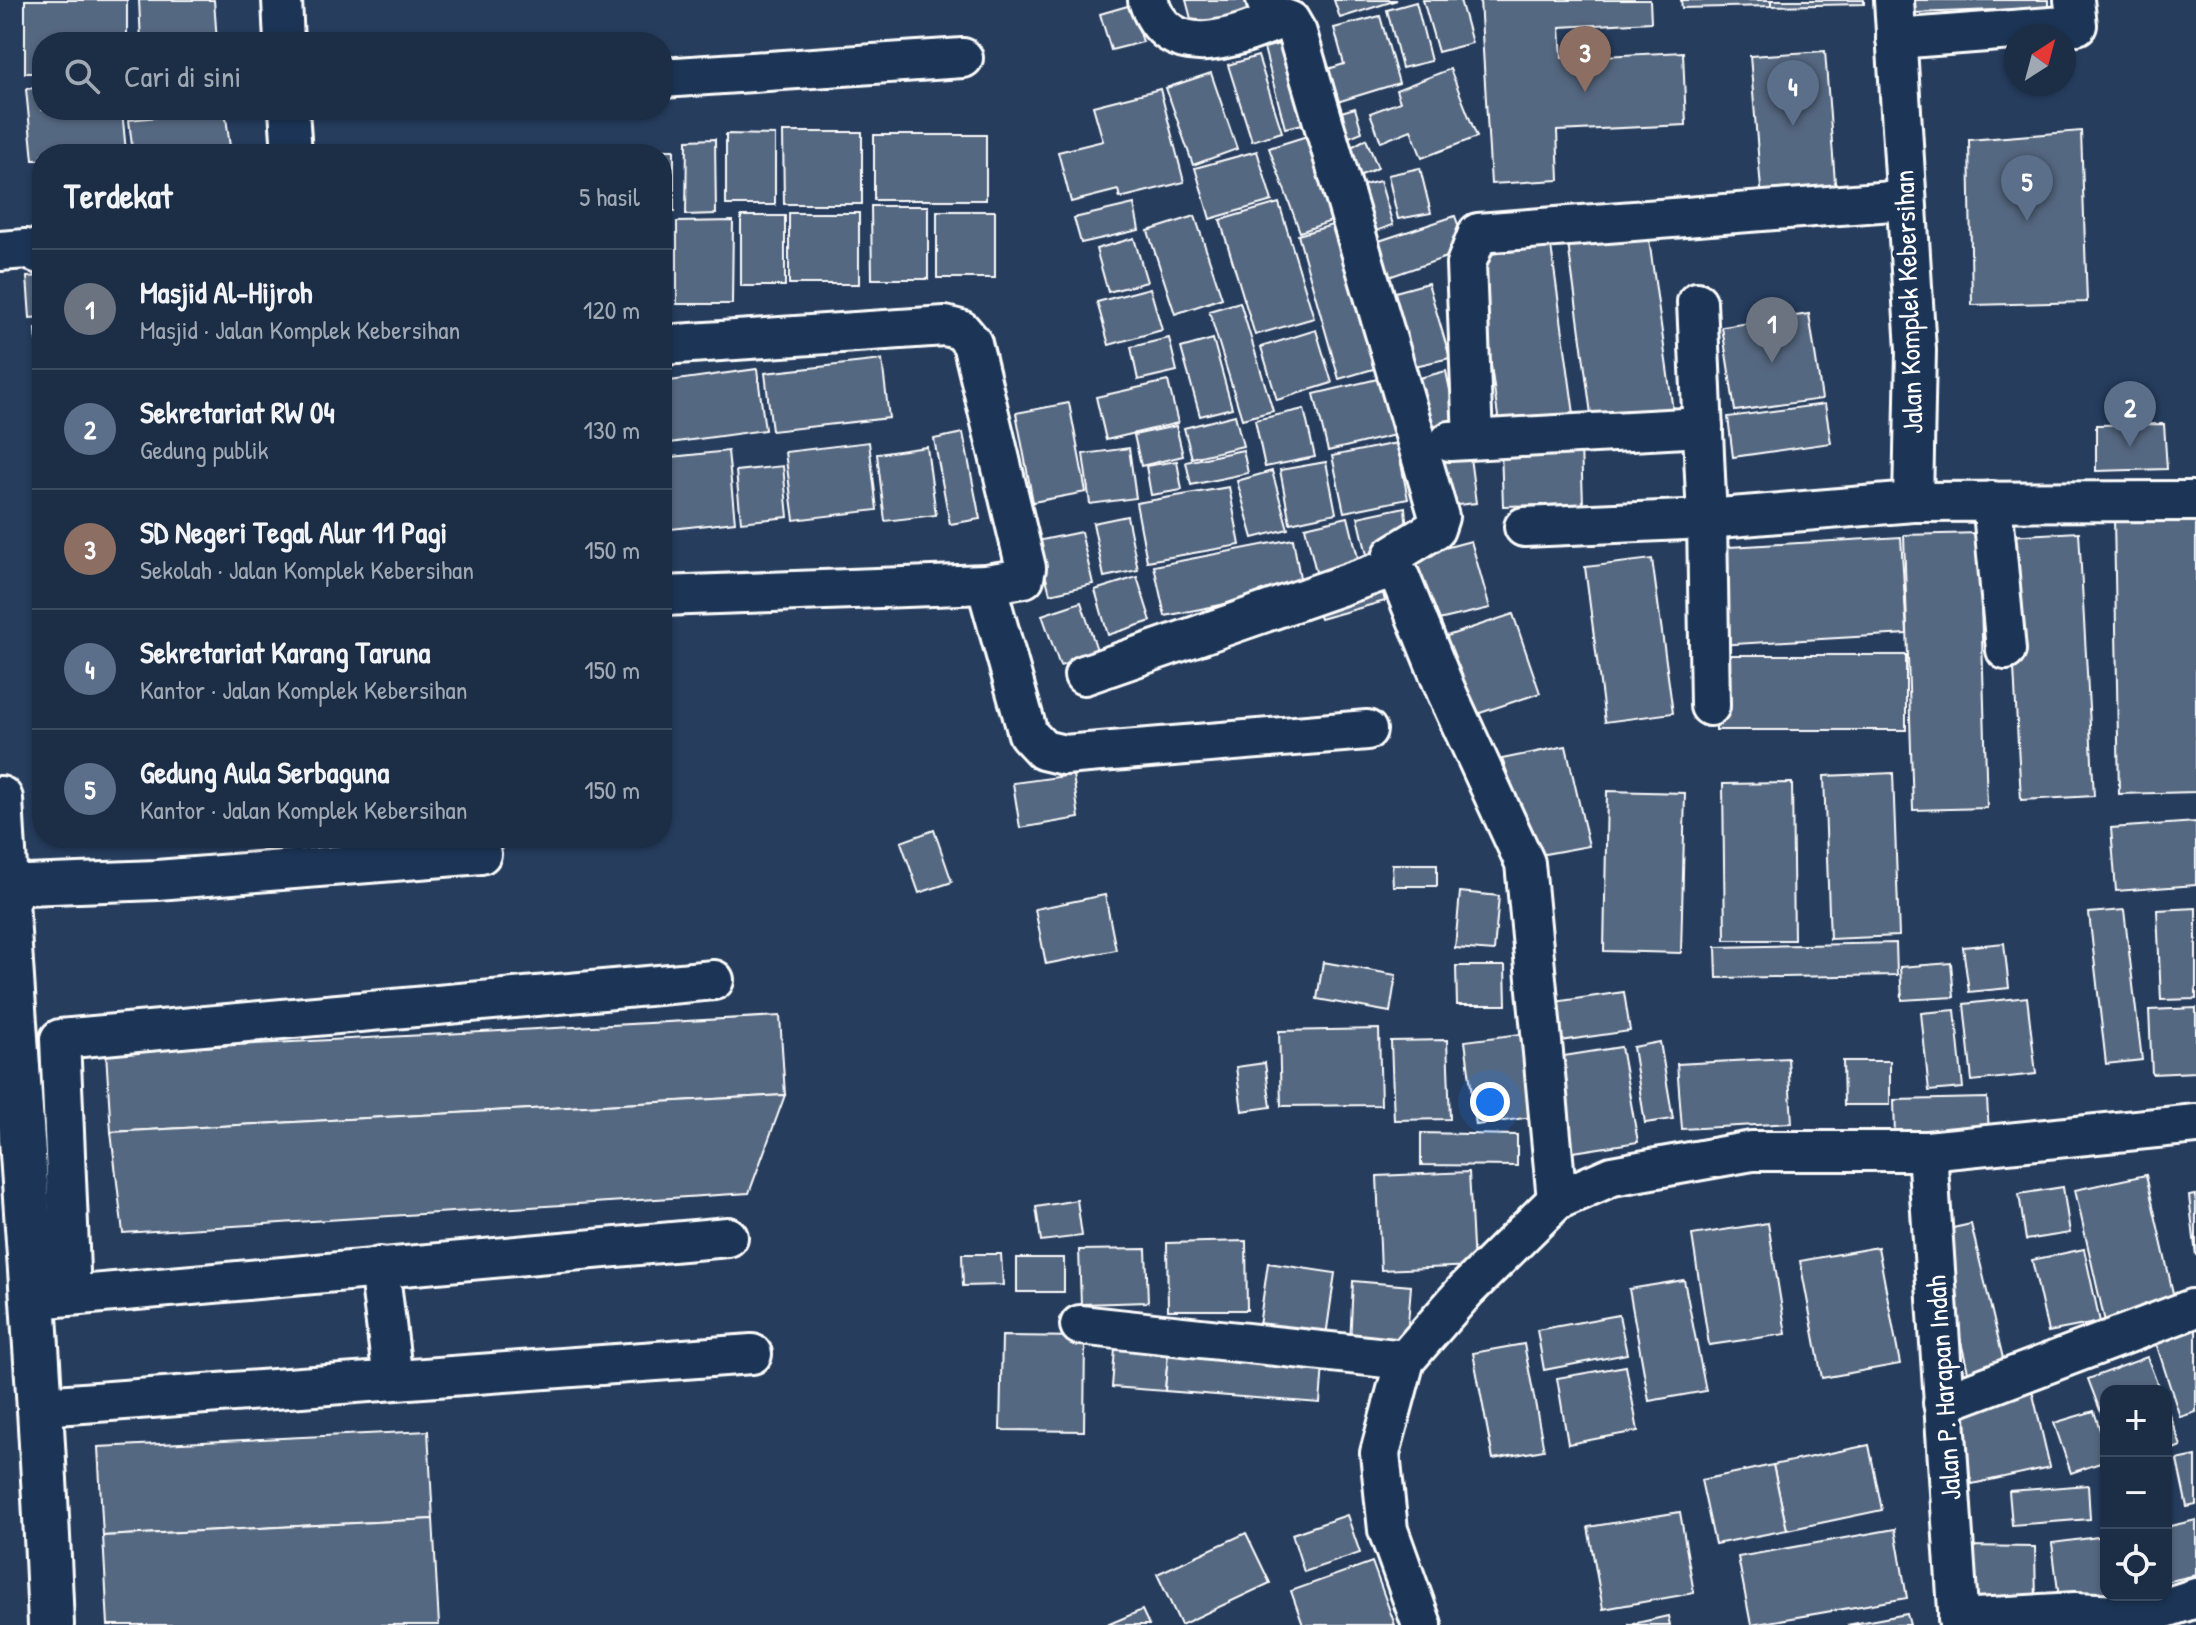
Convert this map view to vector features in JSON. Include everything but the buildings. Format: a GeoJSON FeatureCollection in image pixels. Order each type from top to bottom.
{"type":"FeatureCollection","features":[{"type":"Feature","properties":{"kind":"street"},"geometry":{"type":"LineString","coordinates":[[282,0],[284,32]]}},
{"type":"Feature","properties":{"kind":"street"},"geometry":{"type":"LineString","coordinates":[[1148,0],[1152,13],[1177,38],[1191,40],[1239,36],[1273,10],[1290,21],[1297,33],[1439,522],[1393,555],[1389,569]]}},
{"type":"Feature","properties":{"kind":"street","name":"Jalan Komplek Kebersihan"},"geometry":{"type":"LineString","coordinates":[[1894,0],[1916,350],[1913,502]]}},
{"type":"Feature","properties":{"kind":"street"},"geometry":{"type":"LineString","coordinates":[[1896,39],[2077,25],[2074,0]]}},
{"type":"Feature","properties":{"kind":"street"},"geometry":{"type":"LineString","coordinates":[[672,77],[963,58]]}},
{"type":"Feature","properties":{"kind":"street"},"geometry":{"type":"LineString","coordinates":[[290,120],[291,144]]}},
{"type":"Feature","properties":{"kind":"street"},"geometry":{"type":"LineString","coordinates":[[1473,439],[1466,264],[1478,233],[1905,200]]}},
{"type":"Feature","properties":{"kind":"street"},"geometry":{"type":"LineString","coordinates":[[1697,302],[1707,519],[1710,706]]}},
{"type":"Feature","properties":{"kind":"street"},"geometry":{"type":"LineString","coordinates":[[672,344],[945,326],[961,330],[972,343],[1026,568],[1024,578],[1015,582],[672,596]]}},
{"type":"Feature","properties":{"kind":"street"},"geometry":{"type":"LineString","coordinates":[[1417,444],[1703,427]]}},
{"type":"Feature","properties":{"kind":"street"},"geometry":{"type":"LineString","coordinates":[[1992,501],[2006,650]]}},
{"type":"Feature","properties":{"kind":"street"},"geometry":{"type":"LineString","coordinates":[[1524,527],[1707,519],[1913,502],[2196,501]]}},
{"type":"Feature","properties":{"kind":"street"},"geometry":{"type":"LineString","coordinates":[[1084,675],[1389,569]]}},
{"type":"Feature","properties":{"kind":"street"},"geometry":{"type":"LineString","coordinates":[[1389,569],[1400,577],[1446,691],[1525,863],[1557,1200]]}},
{"type":"Feature","properties":{"kind":"street"},"geometry":{"type":"LineString","coordinates":[[986,584],[1028,734],[1043,750],[1064,755],[1367,730]]}},
{"type":"Feature","properties":{"kind":"street"},"geometry":{"type":"LineString","coordinates":[[0,799],[11,1150],[52,1297]]}},
{"type":"Feature","properties":{"kind":"street"},"geometry":{"type":"LineString","coordinates":[[2,886],[157,880],[341,853],[481,854]]}},
{"type":"Feature","properties":{"kind":"street"},"geometry":{"type":"LineString","coordinates":[[51,1625],[42,1406],[52,1297],[60,1039],[714,980]]}},
{"type":"Feature","properties":{"kind":"street"},"geometry":{"type":"LineString","coordinates":[[1422,1625],[1388,1530],[1380,1453],[1405,1360],[1466,1290],[1557,1200],[1612,1176],[1752,1151],[1927,1151],[2196,1124]]}},
{"type":"Feature","properties":{"kind":"street","name":"Jalan P. Harapan Indah"},"geometry":{"type":"LineString","coordinates":[[1927,1151],[1959,1622]]}},
{"type":"Feature","properties":{"kind":"street"},"geometry":{"type":"LineString","coordinates":[[52,1297],[728,1237]]}},
{"type":"Feature","properties":{"kind":"street"},"geometry":{"type":"LineString","coordinates":[[379,1267],[393,1380]]}},
{"type":"Feature","properties":{"kind":"street"},"geometry":{"type":"LineString","coordinates":[[1943,1403],[2192,1309]]}},
{"type":"Feature","properties":{"kind":"street"},"geometry":{"type":"LineString","coordinates":[[1080,1325],[1405,1360]]}},
{"type":"Feature","properties":{"kind":"street"},"geometry":{"type":"LineString","coordinates":[[42,1406],[752,1354]]}},
{"type":"Feature","properties":{"kind":"street"},"geometry":{"type":"LineString","coordinates":[[1959,1622],[2075,1612],[2142,1612],[2196,1598]]}},
{"type":"Feature","properties":{"kind":"place","name":"SD Negeri Tegal Alur 11 Pagi"},"geometry":{"type":"Point","coordinates":[1585,92]}},
{"type":"Feature","properties":{"kind":"place","name":"Sekretariat Karang Taruna"},"geometry":{"type":"Point","coordinates":[1793,126]}},
{"type":"Feature","properties":{"kind":"place","name":"Gedung Aula Serbaguna"},"geometry":{"type":"Point","coordinates":[2027,221]}},
{"type":"Feature","properties":{"kind":"place","name":"Masjid Al-Hijroh"},"geometry":{"type":"Point","coordinates":[1772,363]}},
{"type":"Feature","properties":{"kind":"place","name":"Sekretariat RW 04"},"geometry":{"type":"Point","coordinates":[2130,447]}}]}
